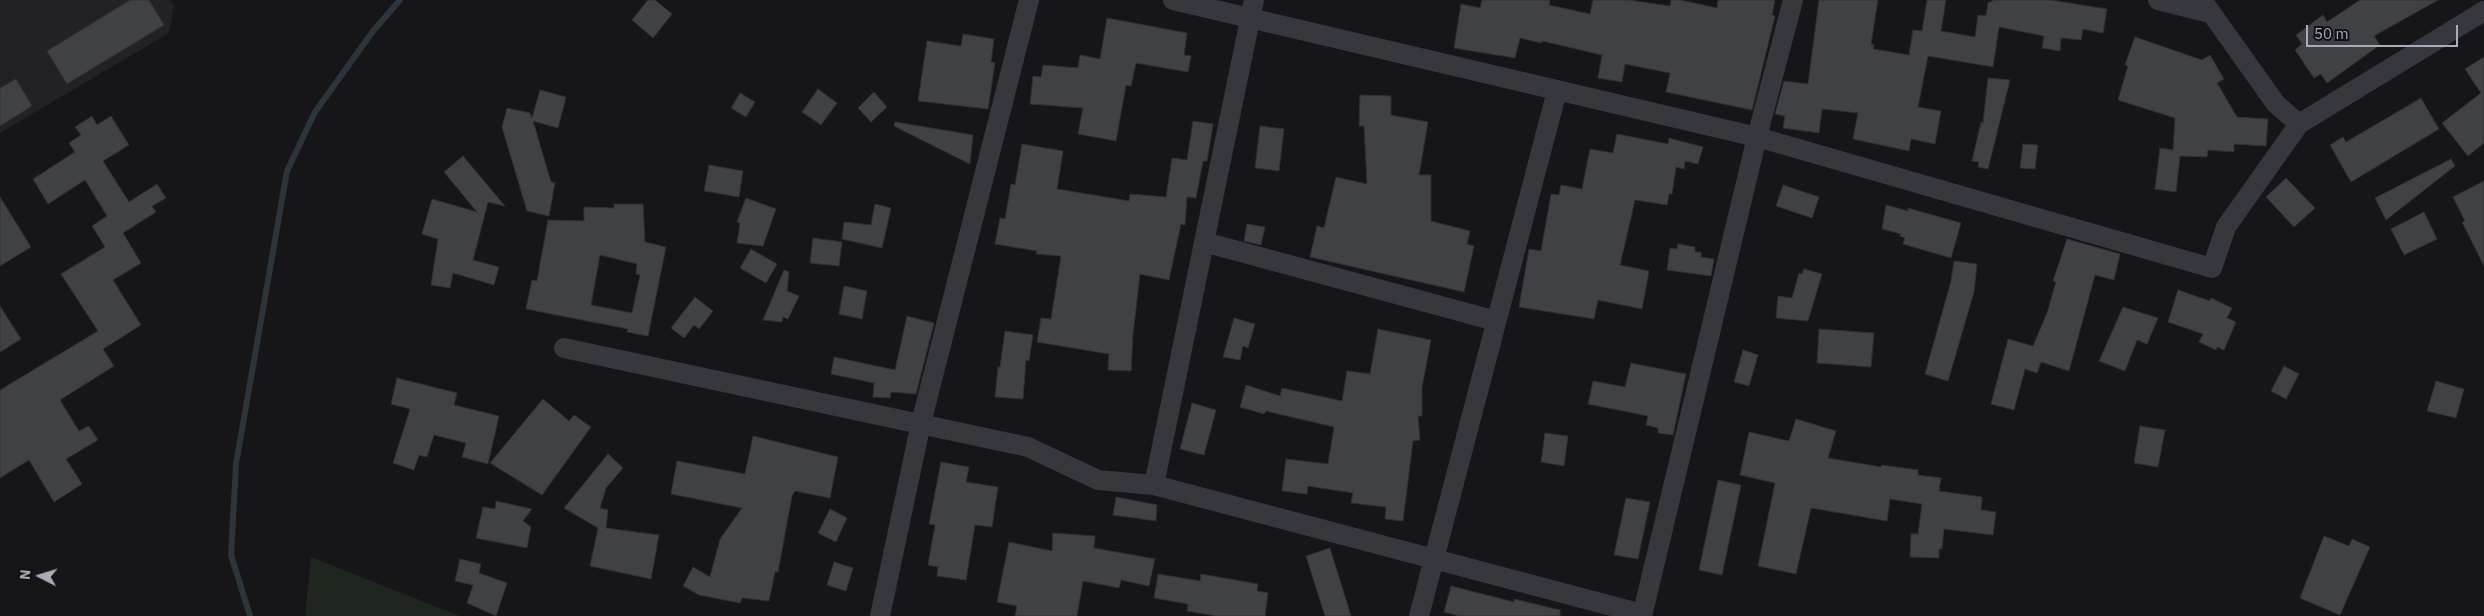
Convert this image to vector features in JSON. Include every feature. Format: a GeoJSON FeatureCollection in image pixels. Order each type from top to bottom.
{"type":"FeatureCollection","features":[{"type":"Feature","properties":{"kind":"street"},"geometry":{"type":"LineString","coordinates":[[880,616],[921,423],[1029,0]]}},
{"type":"Feature","properties":{"kind":"street"},"geometry":{"type":"LineString","coordinates":[[1173,0],[1252,9],[1557,91],[1757,137],[2212,268],[2226,226],[2299,124],[2477,8]]}},
{"type":"Feature","properties":{"kind":"street"},"geometry":{"type":"LineString","coordinates":[[564,348],[1028,447],[1098,480],[1154,485],[1642,615],[1757,137],[1793,0]]}},
{"type":"Feature","properties":{"kind":"street"},"geometry":{"type":"LineString","coordinates":[[2158,0],[2206,7],[2276,104],[2299,124]]}},
{"type":"Feature","properties":{"kind":"street"},"geometry":{"type":"LineString","coordinates":[[1154,485],[1252,9]]}},
{"type":"Feature","properties":{"kind":"street"},"geometry":{"type":"LineString","coordinates":[[1419,616],[1432,560],[1557,91]]}},
{"type":"Feature","properties":{"kind":"street"},"geometry":{"type":"LineString","coordinates":[[1204,242],[1496,321]]}},
{"type":"Feature","properties":{"kind":"shaded area"},"geometry":{"type":"Polygon","coordinates":[[[0,0],[170,0],[174,6],[169,33],[0,133],[0,0]]]}},
{"type":"Feature","properties":{"kind":"shaded area"},"geometry":{"type":"Polygon","coordinates":[[[311,557],[460,616],[305,616],[311,557]]]}},
{"type":"Feature","properties":{"kind":"building"},"geometry":{"type":"Polygon","coordinates":[[[130,0],[149,0],[164,25],[67,84],[47,51],[130,0]]]}},
{"type":"Feature","properties":{"kind":"building"},"geometry":{"type":"Polygon","coordinates":[[[648,0],[655,0],[672,14],[653,38],[632,20],[648,0]]]}},
{"type":"Feature","properties":{"kind":"building"},"geometry":{"type":"Polygon","coordinates":[[[1482,0],[1550,0],[1549,5],[1590,14],[1593,0],[1628,0],[1670,6],[1671,0],[1680,0],[1717,8],[1718,0],[1775,0],[1772,15],[1775,16],[1752,110],[1666,92],[1670,73],[1625,64],[1622,82],[1598,78],[1602,55],[1542,41],[1541,43],[1520,38],[1515,58],[1454,48],[1461,4],[1480,8],[1482,0]]]}},
{"type":"Feature","properties":{"kind":"building"},"geometry":{"type":"Polygon","coordinates":[[[1819,0],[1878,0],[1871,44],[1874,45],[1873,49],[1909,55],[1913,30],[1922,31],[1927,0],[1946,0],[1941,31],[1975,37],[1978,15],[1986,16],[1988,3],[1994,0],[2050,0],[2107,9],[2103,33],[2083,29],[2081,40],[2061,38],[2060,51],[2042,48],[2044,36],[1999,27],[1993,67],[1928,56],[1918,107],[1941,111],[1935,144],[1911,139],[1909,151],[1853,139],[1858,113],[1822,109],[1819,133],[1783,128],[1785,116],[1775,114],[1784,81],[1808,84],[1819,0]]]}},
{"type":"Feature","properties":{"kind":"building"},"geometry":{"type":"Polygon","coordinates":[[[2360,0],[2438,0],[2374,36],[2380,45],[2327,83],[2321,74],[2314,78],[2295,50],[2302,44],[2296,35],[2323,15],[2327,22],[2360,0]]]}},
{"type":"Feature","properties":{"kind":"building"},"geometry":{"type":"Polygon","coordinates":[[[1107,18],[1187,33],[1184,55],[1191,56],[1188,72],[1136,63],[1131,86],[1126,85],[1116,141],[1078,134],[1083,108],[1030,104],[1033,76],[1041,77],[1043,65],[1078,68],[1080,55],[1100,59],[1107,18]]]}},
{"type":"Feature","properties":{"kind":"building"},"geometry":{"type":"Polygon","coordinates":[[[963,34],[994,39],[991,62],[995,63],[988,109],[918,101],[927,41],[961,46],[963,34]]]}},
{"type":"Feature","properties":{"kind":"building"},"geometry":{"type":"Polygon","coordinates":[[[2135,37],[2202,60],[2210,55],[2224,79],[2217,83],[2237,117],[2268,119],[2266,146],[2234,144],[2234,152],[2208,150],[2207,157],[2180,156],[2176,192],[2155,189],[2160,148],[2173,150],[2175,118],[2118,100],[2128,66],[2125,65],[2135,37]]]}},
{"type":"Feature","properties":{"kind":"building"},"geometry":{"type":"Polygon","coordinates":[[[2484,57],[2484,143],[2468,156],[2442,123],[2481,93],[2465,69],[2484,57]]]}},
{"type":"Feature","properties":{"kind":"building"},"geometry":{"type":"Polygon","coordinates":[[[1988,78],[2010,80],[1988,169],[1978,167],[1979,162],[1972,161],[1981,122],[1983,123],[1988,78]]]}},
{"type":"Feature","properties":{"kind":"building"},"geometry":{"type":"Polygon","coordinates":[[[16,79],[32,106],[0,126],[0,88],[16,79]]]}},
{"type":"Feature","properties":{"kind":"building"},"geometry":{"type":"Polygon","coordinates":[[[818,89],[837,103],[821,125],[802,112],[818,89]]]}},
{"type":"Feature","properties":{"kind":"building"},"geometry":{"type":"Polygon","coordinates":[[[540,90],[566,97],[558,128],[533,121],[551,182],[555,183],[549,216],[527,211],[502,127],[507,108],[530,113],[532,118],[540,90]]]}},
{"type":"Feature","properties":{"kind":"building"},"geometry":{"type":"Polygon","coordinates":[[[874,92],[887,107],[871,122],[858,108],[874,92]]]}},
{"type":"Feature","properties":{"kind":"building"},"geometry":{"type":"Polygon","coordinates":[[[740,93],[755,102],[746,117],[731,108],[740,93]]]}},
{"type":"Feature","properties":{"kind":"building"},"geometry":{"type":"Polygon","coordinates":[[[1360,95],[1391,96],[1391,115],[1428,122],[1419,175],[1431,175],[1431,221],[1470,231],[1467,244],[1474,246],[1464,292],[1310,257],[1317,226],[1324,228],[1336,177],[1367,184],[1364,126],[1359,126],[1360,95]]]}},
{"type":"Feature","properties":{"kind":"building"},"geometry":{"type":"Polygon","coordinates":[[[2421,98],[2439,129],[2351,182],[2330,145],[2343,137],[2346,142],[2421,98]]]}},
{"type":"Feature","properties":{"kind":"building"},"geometry":{"type":"Polygon","coordinates":[[[92,116],[97,125],[111,116],[129,145],[103,161],[129,202],[157,184],[166,198],[152,206],[156,212],[123,233],[141,263],[113,280],[141,325],[103,349],[114,366],[60,400],[79,431],[89,426],[98,440],[66,459],[82,484],[54,502],[29,460],[0,478],[0,390],[98,331],[61,274],[105,247],[92,226],[107,216],[85,180],[48,204],[33,179],[75,152],[69,143],[81,135],[75,127],[92,116]]]}},
{"type":"Feature","properties":{"kind":"building"},"geometry":{"type":"Polygon","coordinates":[[[1193,121],[1213,124],[1207,161],[1203,161],[1196,198],[1187,197],[1185,225],[1181,224],[1169,280],[1140,274],[1131,371],[1108,370],[1109,354],[1037,342],[1041,318],[1051,319],[1061,256],[1036,254],[1037,251],[995,244],[1000,218],[1005,219],[1011,184],[1015,185],[1022,144],[1063,151],[1057,189],[1129,201],[1130,194],[1166,197],[1172,158],[1187,160],[1193,121]]]}},
{"type":"Feature","properties":{"kind":"building"},"geometry":{"type":"Polygon","coordinates":[[[895,122],[973,135],[970,164],[894,126],[895,122]]]}},
{"type":"Feature","properties":{"kind":"building"},"geometry":{"type":"Polygon","coordinates":[[[1260,126],[1284,129],[1279,171],[1255,168],[1260,126]]]}},
{"type":"Feature","properties":{"kind":"building"},"geometry":{"type":"Polygon","coordinates":[[[1617,134],[1668,144],[1669,138],[1703,147],[1698,164],[1685,161],[1684,169],[1676,167],[1672,194],[1669,194],[1667,205],[1635,200],[1620,265],[1649,271],[1642,309],[1598,300],[1594,319],[1519,307],[1529,249],[1541,251],[1551,194],[1559,195],[1561,185],[1582,189],[1590,149],[1613,153],[1617,134]]]}},
{"type":"Feature","properties":{"kind":"building"},"geometry":{"type":"Polygon","coordinates":[[[2023,144],[2038,145],[2035,169],[2020,168],[2023,144]]]}},
{"type":"Feature","properties":{"kind":"building"},"geometry":{"type":"Polygon","coordinates":[[[463,156],[505,206],[488,202],[473,260],[499,267],[494,285],[453,273],[450,288],[431,285],[438,239],[422,234],[432,199],[477,212],[444,172],[463,156]]]}},
{"type":"Feature","properties":{"kind":"building"},"geometry":{"type":"Polygon","coordinates":[[[2451,159],[2455,166],[2386,220],[2375,198],[2451,159]]]}},
{"type":"Feature","properties":{"kind":"building"},"geometry":{"type":"Polygon","coordinates":[[[709,165],[743,171],[739,197],[704,191],[709,165]]]}},
{"type":"Feature","properties":{"kind":"building"},"geometry":{"type":"Polygon","coordinates":[[[2286,178],[2315,208],[2294,227],[2266,197],[2286,178]]]}},
{"type":"Feature","properties":{"kind":"building"},"geometry":{"type":"Polygon","coordinates":[[[2484,181],[2484,266],[2462,222],[2465,221],[2453,197],[2484,181]]]}},
{"type":"Feature","properties":{"kind":"building"},"geometry":{"type":"Polygon","coordinates":[[[1783,185],[1819,197],[1812,218],[1776,206],[1783,185]]]}},
{"type":"Feature","properties":{"kind":"building"},"geometry":{"type":"Polygon","coordinates":[[[0,197],[31,247],[0,266],[0,197]]]}},
{"type":"Feature","properties":{"kind":"building"},"geometry":{"type":"Polygon","coordinates":[[[746,198],[776,209],[763,246],[737,243],[740,223],[737,222],[746,198]]]}},
{"type":"Feature","properties":{"kind":"building"},"geometry":{"type":"Polygon","coordinates":[[[614,204],[643,204],[645,242],[666,247],[648,336],[627,332],[628,329],[526,309],[532,280],[537,281],[548,220],[584,221],[584,207],[614,208],[614,204]],[[600,255],[591,305],[632,313],[640,275],[636,274],[637,264],[600,255]]]}},
{"type":"Feature","properties":{"kind":"building"},"geometry":{"type":"Polygon","coordinates":[[[875,204],[891,208],[882,248],[842,239],[844,222],[871,225],[875,204]]]}},
{"type":"Feature","properties":{"kind":"building"},"geometry":{"type":"Polygon","coordinates":[[[1886,205],[1908,211],[1908,208],[1961,223],[1951,258],[1903,244],[1905,238],[1900,236],[1901,234],[1882,229],[1886,205]]]}},
{"type":"Feature","properties":{"kind":"building"},"geometry":{"type":"Polygon","coordinates":[[[2424,212],[2437,239],[2404,255],[2391,229],[2424,212]]]}},
{"type":"Feature","properties":{"kind":"building"},"geometry":{"type":"Polygon","coordinates":[[[1247,224],[1265,227],[1261,245],[1244,241],[1247,224]]]}},
{"type":"Feature","properties":{"kind":"building"},"geometry":{"type":"Polygon","coordinates":[[[813,238],[842,242],[839,266],[810,263],[813,238]]]}},
{"type":"Feature","properties":{"kind":"building"},"geometry":{"type":"Polygon","coordinates":[[[2067,239],[2120,254],[2114,280],[2095,275],[2069,371],[2041,362],[2037,373],[2025,369],[2014,410],[1991,404],[2008,339],[2033,346],[2047,313],[2056,282],[2053,281],[2067,239]]]}},
{"type":"Feature","properties":{"kind":"building"},"geometry":{"type":"Polygon","coordinates":[[[1678,244],[1695,247],[1695,252],[1701,252],[1701,257],[1714,259],[1711,276],[1667,270],[1670,248],[1677,249],[1678,244]]]}},
{"type":"Feature","properties":{"kind":"building"},"geometry":{"type":"Polygon","coordinates":[[[751,249],[777,264],[766,283],[740,268],[751,249]]]}},
{"type":"Feature","properties":{"kind":"building"},"geometry":{"type":"Polygon","coordinates":[[[1954,261],[1977,264],[1974,292],[1948,381],[1925,374],[1951,281],[1954,261]]]}},
{"type":"Feature","properties":{"kind":"building"},"geometry":{"type":"Polygon","coordinates":[[[1804,269],[1822,274],[1808,321],[1776,318],[1778,296],[1792,298],[1799,273],[1802,274],[1804,269]]]}},
{"type":"Feature","properties":{"kind":"building"},"geometry":{"type":"Polygon","coordinates":[[[784,270],[789,272],[787,291],[799,296],[788,319],[783,317],[782,322],[763,320],[784,270]]]}},
{"type":"Feature","properties":{"kind":"building"},"geometry":{"type":"Polygon","coordinates":[[[844,286],[867,291],[862,319],[839,314],[844,286]]]}},
{"type":"Feature","properties":{"kind":"building"},"geometry":{"type":"Polygon","coordinates":[[[2178,290],[2210,301],[2211,298],[2232,308],[2227,318],[2236,322],[2224,350],[2217,347],[2216,350],[2199,342],[2203,334],[2168,322],[2178,290]]]}},
{"type":"Feature","properties":{"kind":"building"},"geometry":{"type":"Polygon","coordinates":[[[695,297],[713,311],[699,329],[694,325],[684,338],[671,328],[695,297]]]}},
{"type":"Feature","properties":{"kind":"building"},"geometry":{"type":"Polygon","coordinates":[[[0,306],[21,339],[0,352],[0,306]]]}},
{"type":"Feature","properties":{"kind":"building"},"geometry":{"type":"Polygon","coordinates":[[[2123,307],[2158,318],[2147,344],[2137,340],[2125,371],[2099,361],[2123,307]]]}},
{"type":"Feature","properties":{"kind":"building"},"geometry":{"type":"Polygon","coordinates":[[[907,316],[934,323],[916,394],[891,392],[890,398],[873,397],[874,383],[831,374],[834,357],[895,370],[907,316]]]}},
{"type":"Feature","properties":{"kind":"building"},"geometry":{"type":"Polygon","coordinates":[[[1234,318],[1255,324],[1248,348],[1243,346],[1240,360],[1223,357],[1234,318]]]}},
{"type":"Feature","properties":{"kind":"building"},"geometry":{"type":"Polygon","coordinates":[[[1378,329],[1431,340],[1422,387],[1422,416],[1418,416],[1420,440],[1413,441],[1403,521],[1385,519],[1386,507],[1351,503],[1353,493],[1308,486],[1307,494],[1282,491],[1286,459],[1328,464],[1334,427],[1266,411],[1264,414],[1240,407],[1246,385],[1280,396],[1282,388],[1342,401],[1347,371],[1370,374],[1378,329]]]}},
{"type":"Feature","properties":{"kind":"building"},"geometry":{"type":"Polygon","coordinates":[[[1819,329],[1874,333],[1871,367],[1817,363],[1819,329]]]}},
{"type":"Feature","properties":{"kind":"building"},"geometry":{"type":"Polygon","coordinates":[[[1005,331],[1033,335],[1029,361],[1026,360],[1023,399],[995,397],[998,367],[1000,367],[1005,331]]]}},
{"type":"Feature","properties":{"kind":"building"},"geometry":{"type":"Polygon","coordinates":[[[1743,350],[1758,355],[1749,386],[1734,382],[1743,350]]]}},
{"type":"Feature","properties":{"kind":"building"},"geometry":{"type":"Polygon","coordinates":[[[1631,363],[1686,374],[1673,435],[1658,433],[1658,428],[1646,425],[1648,416],[1588,404],[1593,381],[1625,387],[1631,363]]]}},
{"type":"Feature","properties":{"kind":"building"},"geometry":{"type":"Polygon","coordinates":[[[2284,366],[2299,374],[2286,399],[2271,391],[2284,366]]]}},
{"type":"Feature","properties":{"kind":"building"},"geometry":{"type":"Polygon","coordinates":[[[397,378],[457,393],[454,405],[499,416],[488,464],[462,457],[466,443],[434,435],[427,457],[419,455],[414,470],[393,463],[410,409],[391,404],[397,378]]]}},
{"type":"Feature","properties":{"kind":"building"},"geometry":{"type":"Polygon","coordinates":[[[2436,381],[2464,389],[2456,418],[2427,411],[2436,381]]]}},
{"type":"Feature","properties":{"kind":"building"},"geometry":{"type":"Polygon","coordinates":[[[543,399],[569,421],[574,415],[591,427],[542,495],[490,463],[543,399]]]}},
{"type":"Feature","properties":{"kind":"building"},"geometry":{"type":"Polygon","coordinates":[[[1192,403],[1216,410],[1204,455],[1180,449],[1192,403]]]}},
{"type":"Feature","properties":{"kind":"building"},"geometry":{"type":"Polygon","coordinates":[[[1796,419],[1836,431],[1828,458],[1881,467],[1882,465],[1918,470],[1918,475],[1941,478],[1939,491],[1982,497],[1981,510],[1996,512],[1993,535],[1944,529],[1942,549],[1939,549],[1939,558],[1910,557],[1911,534],[1918,534],[1922,504],[1890,499],[1887,521],[1811,508],[1796,574],[1758,566],[1775,483],[1740,475],[1749,432],[1789,441],[1796,419]]]}},
{"type":"Feature","properties":{"kind":"building"},"geometry":{"type":"Polygon","coordinates":[[[2140,426],[2165,430],[2158,467],[2134,463],[2140,426]]]}},
{"type":"Feature","properties":{"kind":"building"},"geometry":{"type":"Polygon","coordinates":[[[1545,433],[1568,436],[1564,466],[1541,462],[1545,433]]]}},
{"type":"Feature","properties":{"kind":"building"},"geometry":{"type":"Polygon","coordinates":[[[753,436],[838,457],[830,498],[795,491],[792,496],[778,572],[775,572],[769,601],[742,598],[740,603],[699,595],[683,586],[693,567],[710,577],[720,539],[742,508],[671,494],[677,461],[745,474],[753,436]]]}},
{"type":"Feature","properties":{"kind":"building"},"geometry":{"type":"Polygon","coordinates":[[[608,454],[623,468],[606,488],[600,508],[608,510],[606,528],[659,535],[651,579],[590,566],[598,528],[564,508],[608,454]]]}},
{"type":"Feature","properties":{"kind":"building"},"geometry":{"type":"Polygon","coordinates":[[[941,462],[969,467],[966,482],[998,487],[992,527],[975,525],[966,580],[937,576],[938,567],[928,565],[935,525],[929,524],[941,462]]]}},
{"type":"Feature","properties":{"kind":"building"},"geometry":{"type":"Polygon","coordinates":[[[1718,480],[1741,485],[1722,575],[1699,570],[1718,480]]]}},
{"type":"Feature","properties":{"kind":"building"},"geometry":{"type":"Polygon","coordinates":[[[1116,497],[1157,505],[1156,521],[1113,515],[1116,497]]]}},
{"type":"Feature","properties":{"kind":"building"},"geometry":{"type":"Polygon","coordinates":[[[1626,498],[1650,502],[1638,559],[1614,555],[1626,498]]]}},
{"type":"Feature","properties":{"kind":"building"},"geometry":{"type":"Polygon","coordinates":[[[496,501],[532,509],[523,521],[531,527],[527,548],[476,538],[483,507],[495,509],[496,501]]]}},
{"type":"Feature","properties":{"kind":"building"},"geometry":{"type":"Polygon","coordinates":[[[830,509],[847,518],[836,542],[818,533],[830,509]]]}},
{"type":"Feature","properties":{"kind":"building"},"geometry":{"type":"Polygon","coordinates":[[[1053,533],[1095,536],[1094,548],[1155,559],[1149,586],[1121,580],[1119,588],[1083,581],[1077,616],[1015,616],[1017,606],[997,602],[1009,542],[1052,551],[1053,533]]]}},
{"type":"Feature","properties":{"kind":"building"},"geometry":{"type":"Polygon","coordinates":[[[2324,536],[2349,546],[2352,539],[2370,547],[2340,615],[2300,598],[2324,536]]]}},
{"type":"Feature","properties":{"kind":"building"},"geometry":{"type":"Polygon","coordinates":[[[1330,548],[1351,616],[1325,616],[1306,556],[1330,548]]]}},
{"type":"Feature","properties":{"kind":"building"},"geometry":{"type":"Polygon","coordinates":[[[460,559],[481,564],[479,573],[507,583],[496,616],[467,603],[473,585],[455,581],[460,559]]]}},
{"type":"Feature","properties":{"kind":"building"},"geometry":{"type":"Polygon","coordinates":[[[834,562],[853,568],[846,591],[827,585],[834,562]]]}},
{"type":"Feature","properties":{"kind":"building"},"geometry":{"type":"Polygon","coordinates":[[[1158,574],[1200,581],[1201,574],[1258,584],[1257,591],[1268,593],[1265,616],[1216,616],[1187,611],[1188,604],[1154,598],[1158,574]]]}},
{"type":"Feature","properties":{"kind":"building"},"geometry":{"type":"Polygon","coordinates":[[[1451,586],[1514,602],[1514,599],[1560,610],[1560,616],[1459,616],[1444,612],[1451,586]]]}},
{"type":"Feature","properties":{"kind":"waterway"},"geometry":{"type":"LineString","coordinates":[[250,616],[231,555],[236,464],[287,171],[315,112],[373,31],[400,0]]}}]}
